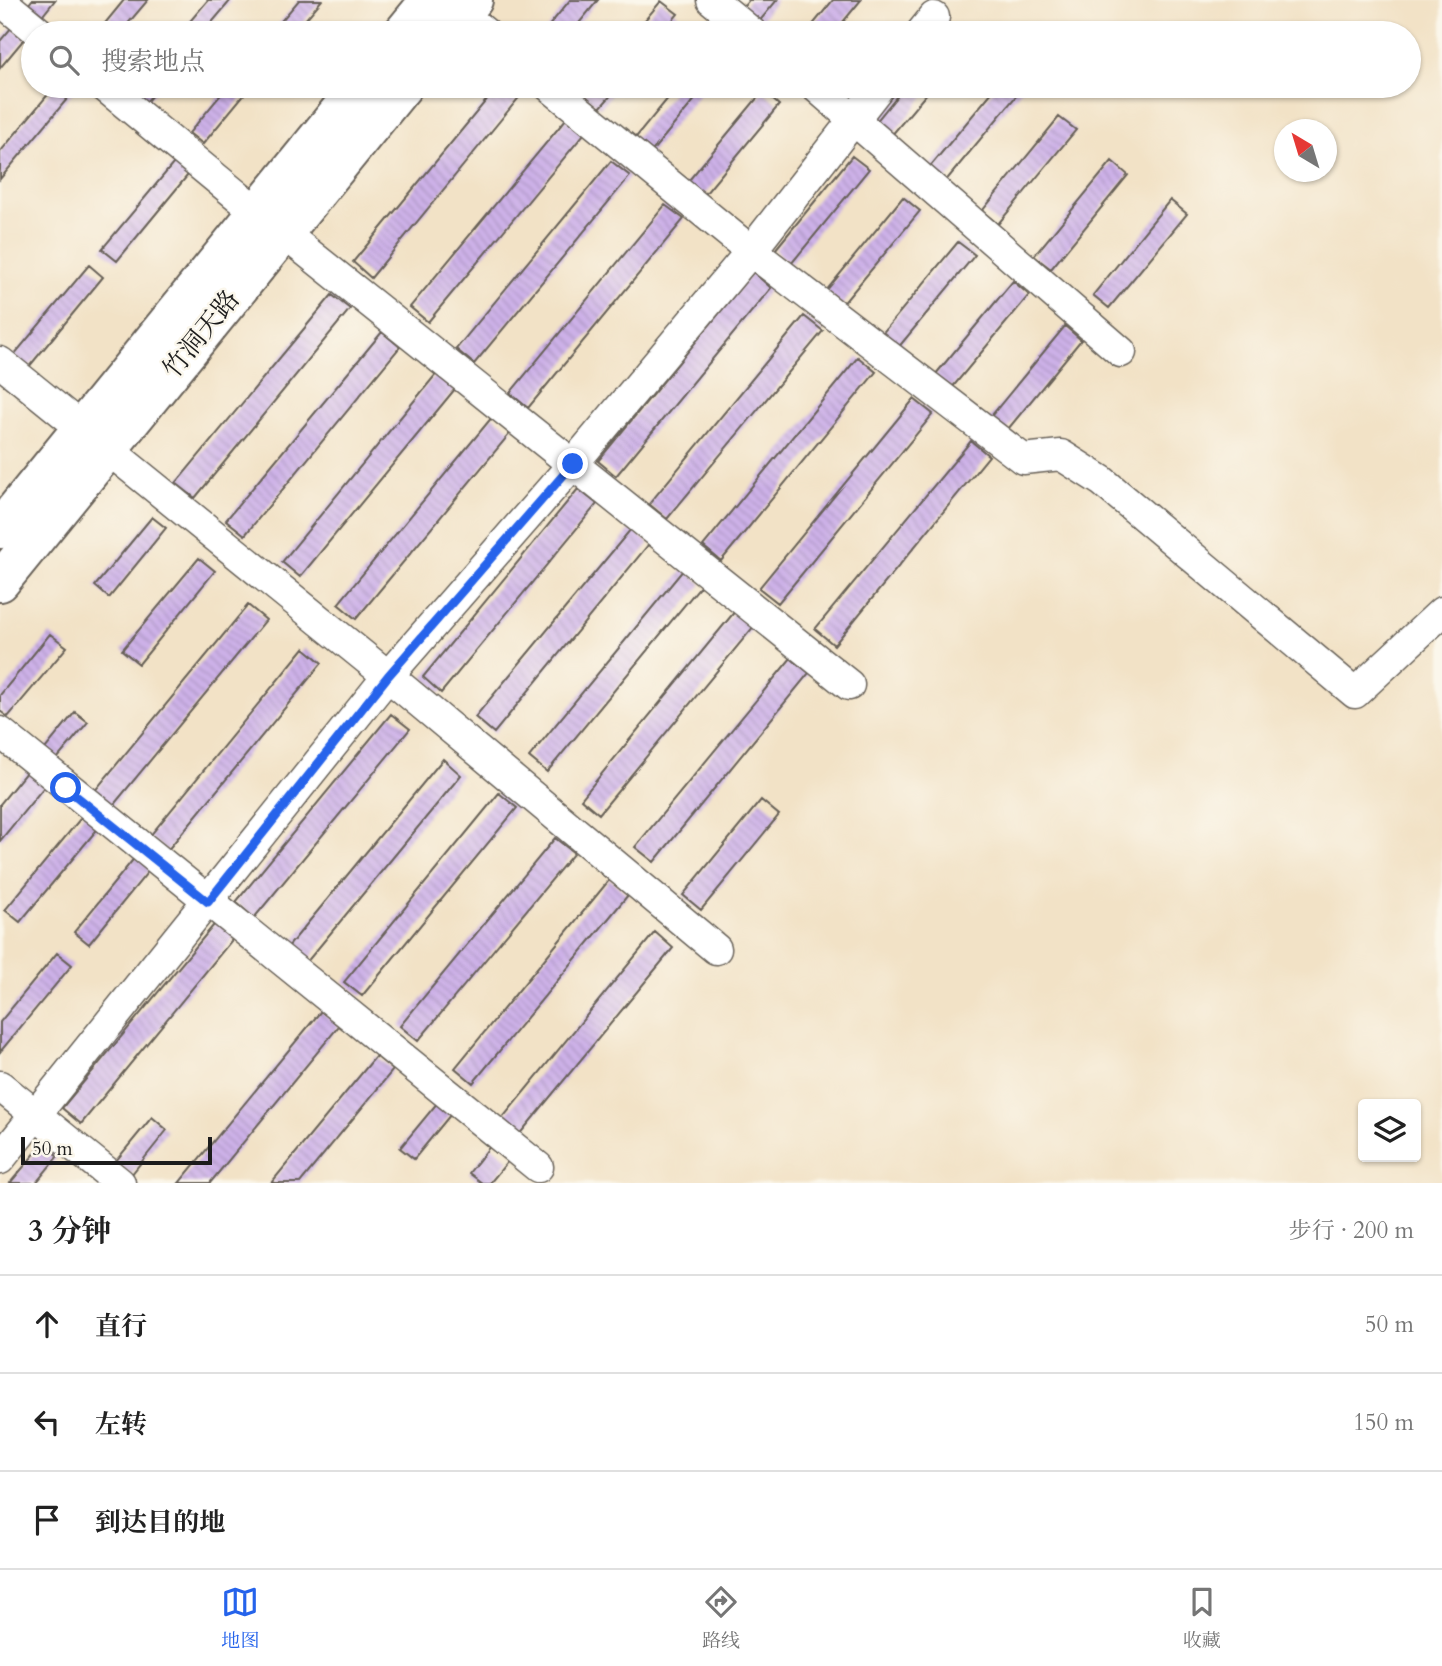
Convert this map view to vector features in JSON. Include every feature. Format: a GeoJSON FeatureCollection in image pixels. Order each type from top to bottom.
{"type":"FeatureCollection","features":[{"type":"Feature","properties":{"kind":"main road"},"geometry":{"type":"LineString","coordinates":[[435,21],[456,13]]}},
{"type":"Feature","properties":{"kind":"main road","name":"竹洞天路"},"geometry":{"type":"LineString","coordinates":[[270,223],[352,98]]}},
{"type":"Feature","properties":{"kind":"main road","name":"竹洞天路"},"geometry":{"type":"LineString","coordinates":[[0,582],[94,439],[270,223],[391,98]]}},
{"type":"Feature","properties":{"kind":"main road","name":"竹洞天路"},"geometry":{"type":"LineString","coordinates":[[0,529],[94,439]]}},
{"type":"Feature","properties":{"kind":"street"},"geometry":{"type":"LineString","coordinates":[[0,0],[25,21]]}},
{"type":"Feature","properties":{"kind":"street"},"geometry":{"type":"LineString","coordinates":[[712,0],[737,21]]}},
{"type":"Feature","properties":{"kind":"street"},"geometry":{"type":"LineString","coordinates":[[119,98],[270,223],[849,685]]}},
{"type":"Feature","properties":{"kind":"street"},"geometry":{"type":"LineString","coordinates":[[564,98],[751,251],[1023,459],[1061,455],[1102,481],[1355,693],[1442,612]]}},
{"type":"Feature","properties":{"kind":"street"},"geometry":{"type":"LineString","coordinates":[[830,98],[1121,352]]}},
{"type":"Feature","properties":{"kind":"street"},"geometry":{"type":"LineString","coordinates":[[0,1159],[388,676],[573,464],[751,251],[870,98]]}},
{"type":"Feature","properties":{"kind":"street"},"geometry":{"type":"LineString","coordinates":[[0,362],[388,676],[716,949]]}},
{"type":"Feature","properties":{"kind":"street"},"geometry":{"type":"LineString","coordinates":[[0,732],[538,1167]]}},
{"type":"Feature","properties":{"kind":"street"},"geometry":{"type":"LineString","coordinates":[[0,1086],[120,1183]]}},
{"type":"Feature","properties":{"kind":"building"},"geometry":{"type":"Polygon","coordinates":[[[32,0],[55,0],[43,15],[29,4],[32,0]]]}},
{"type":"Feature","properties":{"kind":"building"},"geometry":{"type":"Polygon","coordinates":[[[124,0],[148,0],[130,21],[107,21],[124,0]]]}},
{"type":"Feature","properties":{"kind":"building"},"geometry":{"type":"Polygon","coordinates":[[[208,0],[231,0],[213,21],[190,21],[208,0]]]}},
{"type":"Feature","properties":{"kind":"building"},"geometry":{"type":"Polygon","coordinates":[[[299,0],[322,0],[304,21],[281,21],[299,0]]]}},
{"type":"Feature","properties":{"kind":"building"},"geometry":{"type":"Polygon","coordinates":[[[570,0],[598,0],[581,21],[553,21],[570,0]]]}},
{"type":"Feature","properties":{"kind":"building"},"geometry":{"type":"Polygon","coordinates":[[[749,0],[777,0],[760,21],[744,21],[737,15],[749,0]]]}},
{"type":"Feature","properties":{"kind":"building"},"geometry":{"type":"Polygon","coordinates":[[[833,0],[861,0],[844,21],[816,21],[833,0]]]}},
{"type":"Feature","properties":{"kind":"building"},"geometry":{"type":"Polygon","coordinates":[[[661,1],[678,14],[672,21],[644,21],[661,1]]]}},
{"type":"Feature","properties":{"kind":"building"},"geometry":{"type":"Polygon","coordinates":[[[12,27],[21,35],[21,43],[0,68],[0,41],[12,27]]]}},
{"type":"Feature","properties":{"kind":"building"},"geometry":{"type":"Polygon","coordinates":[[[45,98],[68,98],[0,179],[0,152],[45,98]]]}},
{"type":"Feature","properties":{"kind":"building"},"geometry":{"type":"Polygon","coordinates":[[[218,98],[241,98],[203,144],[189,133],[218,98]]]}},
{"type":"Feature","properties":{"kind":"building"},"geometry":{"type":"Polygon","coordinates":[[[488,98],[519,98],[371,278],[353,262],[488,98]]]}},
{"type":"Feature","properties":{"kind":"building"},"geometry":{"type":"Polygon","coordinates":[[[588,98],[609,98],[600,108],[588,98]]]}},
{"type":"Feature","properties":{"kind":"building"},"geometry":{"type":"Polygon","coordinates":[[[668,98],[696,98],[649,155],[632,142],[668,98]]]}},
{"type":"Feature","properties":{"kind":"building"},"geometry":{"type":"Polygon","coordinates":[[[757,98],[771,98],[779,105],[701,199],[685,185],[757,98]]]}},
{"type":"Feature","properties":{"kind":"building"},"geometry":{"type":"Polygon","coordinates":[[[895,98],[923,98],[891,136],[875,123],[895,98]]]}},
{"type":"Feature","properties":{"kind":"building"},"geometry":{"type":"Polygon","coordinates":[[[987,98],[1015,98],[944,183],[928,169],[987,98]]]}},
{"type":"Feature","properties":{"kind":"building"},"geometry":{"type":"Polygon","coordinates":[[[1059,117],[1076,130],[998,224],[982,211],[1059,117]]]}},
{"type":"Feature","properties":{"kind":"building"},"geometry":{"type":"Polygon","coordinates":[[[566,119],[584,134],[428,322],[410,307],[566,119]]]}},
{"type":"Feature","properties":{"kind":"building"},"geometry":{"type":"Polygon","coordinates":[[[852,156],[869,169],[791,264],[775,250],[852,156]]]}},
{"type":"Feature","properties":{"kind":"building"},"geometry":{"type":"Polygon","coordinates":[[[178,158],[192,170],[117,261],[102,249],[178,158]]]}},
{"type":"Feature","properties":{"kind":"building"},"geometry":{"type":"Polygon","coordinates":[[[611,161],[630,176],[474,364],[456,349],[611,161]]]}},
{"type":"Feature","properties":{"kind":"building"},"geometry":{"type":"Polygon","coordinates":[[[1112,161],[1128,175],[1051,269],[1034,256],[1112,161]]]}},
{"type":"Feature","properties":{"kind":"building"},"geometry":{"type":"Polygon","coordinates":[[[903,197],[920,211],[842,305],[826,291],[903,197]]]}},
{"type":"Feature","properties":{"kind":"building"},"geometry":{"type":"Polygon","coordinates":[[[1170,200],[1187,214],[1109,308],[1093,295],[1170,200]]]}},
{"type":"Feature","properties":{"kind":"building"},"geometry":{"type":"Polygon","coordinates":[[[665,205],[684,219],[528,408],[510,393],[665,205]]]}},
{"type":"Feature","properties":{"kind":"building"},"geometry":{"type":"Polygon","coordinates":[[[958,242],[975,255],[897,349],[880,336],[958,242]]]}},
{"type":"Feature","properties":{"kind":"building"},"geometry":{"type":"Polygon","coordinates":[[[89,265],[103,277],[28,368],[13,356],[89,265]]]}},
{"type":"Feature","properties":{"kind":"building"},"geometry":{"type":"Polygon","coordinates":[[[753,272],[771,288],[616,476],[598,461],[753,272]]]}},
{"type":"Feature","properties":{"kind":"building"},"geometry":{"type":"Polygon","coordinates":[[[1013,281],[1029,295],[951,389],[935,375],[1013,281]]]}},
{"type":"Feature","properties":{"kind":"building"},"geometry":{"type":"Polygon","coordinates":[[[332,295],[350,309],[195,498],[176,483],[332,295]]]}},
{"type":"Feature","properties":{"kind":"building"},"geometry":{"type":"Polygon","coordinates":[[[804,316],[823,331],[667,519],[649,504],[804,316]]]}},
{"type":"Feature","properties":{"kind":"building"},"geometry":{"type":"Polygon","coordinates":[[[1065,326],[1081,340],[1004,434],[987,421],[1065,326]]]}},
{"type":"Feature","properties":{"kind":"building"},"geometry":{"type":"Polygon","coordinates":[[[382,332],[400,347],[245,535],[226,520],[382,332]]]}},
{"type":"Feature","properties":{"kind":"building"},"geometry":{"type":"Polygon","coordinates":[[[858,357],[876,372],[721,561],[703,546],[858,357]]]}},
{"type":"Feature","properties":{"kind":"building"},"geometry":{"type":"Polygon","coordinates":[[[437,373],[455,389],[300,577],[282,562],[437,373]]]}},
{"type":"Feature","properties":{"kind":"building"},"geometry":{"type":"Polygon","coordinates":[[[914,399],[933,414],[778,603],[759,588],[914,399]]]}},
{"type":"Feature","properties":{"kind":"building"},"geometry":{"type":"Polygon","coordinates":[[[493,416],[512,431],[356,619],[338,604],[493,416]]]}},
{"type":"Feature","properties":{"kind":"building"},"geometry":{"type":"Polygon","coordinates":[[[971,441],[989,456],[834,645],[815,629],[971,441]]]}},
{"type":"Feature","properties":{"kind":"building"},"geometry":{"type":"Polygon","coordinates":[[[578,489],[597,504],[441,693],[423,677],[578,489]]]}},
{"type":"Feature","properties":{"kind":"building"},"geometry":{"type":"Polygon","coordinates":[[[152,517],[166,528],[109,598],[95,586],[152,517]]]}},
{"type":"Feature","properties":{"kind":"building"},"geometry":{"type":"Polygon","coordinates":[[[631,529],[649,544],[494,733],[475,717],[631,529]]]}},
{"type":"Feature","properties":{"kind":"building"},"geometry":{"type":"Polygon","coordinates":[[[199,558],[215,571],[139,664],[122,650],[199,558]]]}},
{"type":"Feature","properties":{"kind":"building"},"geometry":{"type":"Polygon","coordinates":[[[684,569],[702,584],[547,772],[529,757],[684,569]]]}},
{"type":"Feature","properties":{"kind":"building"},"geometry":{"type":"Polygon","coordinates":[[[248,605],[266,620],[111,808],[93,793],[248,605]]]}},
{"type":"Feature","properties":{"kind":"building"},"geometry":{"type":"Polygon","coordinates":[[[736,610],[755,625],[599,814],[581,799],[736,610]]]}},
{"type":"Feature","properties":{"kind":"building"},"geometry":{"type":"Polygon","coordinates":[[[50,634],[67,647],[8,717],[0,711],[0,695],[50,634]]]}},
{"type":"Feature","properties":{"kind":"building"},"geometry":{"type":"Polygon","coordinates":[[[304,648],[322,663],[167,851],[149,837],[304,648]]]}},
{"type":"Feature","properties":{"kind":"building"},"geometry":{"type":"Polygon","coordinates":[[[791,658],[809,673],[654,862],[635,847],[791,658]]]}},
{"type":"Feature","properties":{"kind":"building"},"geometry":{"type":"Polygon","coordinates":[[[75,712],[88,722],[57,759],[45,749],[75,712]]]}},
{"type":"Feature","properties":{"kind":"building"},"geometry":{"type":"Polygon","coordinates":[[[391,714],[410,729],[254,918],[236,902],[391,714]]]}},
{"type":"Feature","properties":{"kind":"building"},"geometry":{"type":"Polygon","coordinates":[[[443,759],[461,775],[306,963],[288,947],[443,759]]]}},
{"type":"Feature","properties":{"kind":"building"},"geometry":{"type":"Polygon","coordinates":[[[31,766],[49,781],[0,841],[0,804],[31,766]]]}},
{"type":"Feature","properties":{"kind":"building"},"geometry":{"type":"Polygon","coordinates":[[[499,793],[517,808],[362,996],[344,982],[499,793]]]}},
{"type":"Feature","properties":{"kind":"building"},"geometry":{"type":"Polygon","coordinates":[[[761,800],[779,815],[701,910],[683,895],[761,800]]]}},
{"type":"Feature","properties":{"kind":"building"},"geometry":{"type":"Polygon","coordinates":[[[85,813],[100,826],[20,922],[5,910],[85,813]]]}},
{"type":"Feature","properties":{"kind":"building"},"geometry":{"type":"Polygon","coordinates":[[[555,838],[574,853],[418,1041],[400,1026],[555,838]]]}},
{"type":"Feature","properties":{"kind":"building"},"geometry":{"type":"Polygon","coordinates":[[[136,856],[151,868],[89,944],[74,932],[136,856]]]}},
{"type":"Feature","properties":{"kind":"building"},"geometry":{"type":"Polygon","coordinates":[[[610,879],[628,895],[473,1083],[455,1068],[610,879]]]}},
{"type":"Feature","properties":{"kind":"building"},"geometry":{"type":"Polygon","coordinates":[[[218,920],[236,935],[81,1124],[62,1108],[218,920]]]}},
{"type":"Feature","properties":{"kind":"building"},"geometry":{"type":"Polygon","coordinates":[[[655,932],[673,948],[518,1136],[500,1121],[655,932]]]}},
{"type":"Feature","properties":{"kind":"building"},"geometry":{"type":"Polygon","coordinates":[[[57,953],[72,965],[0,1052],[0,1022],[57,953]]]}},
{"type":"Feature","properties":{"kind":"building"},"geometry":{"type":"Polygon","coordinates":[[[321,1011],[339,1026],[210,1183],[179,1183],[321,1011]]]}},
{"type":"Feature","properties":{"kind":"building"},"geometry":{"type":"Polygon","coordinates":[[[376,1056],[393,1070],[300,1183],[271,1183],[376,1056]]]}},
{"type":"Feature","properties":{"kind":"building"},"geometry":{"type":"Polygon","coordinates":[[[438,1102],[451,1114],[414,1159],[400,1148],[438,1102]]]}},
{"type":"Feature","properties":{"kind":"building"},"geometry":{"type":"Polygon","coordinates":[[[152,1117],[167,1130],[131,1175],[115,1162],[152,1117]]]}},
{"type":"Feature","properties":{"kind":"building"},"geometry":{"type":"Polygon","coordinates":[[[43,1144],[58,1156],[36,1183],[10,1183],[43,1144]]]}},
{"type":"Feature","properties":{"kind":"building"},"geometry":{"type":"Polygon","coordinates":[[[491,1145],[509,1160],[490,1183],[482,1183],[469,1173],[491,1145]]]}},
{"type":"Feature","properties":{"kind":"route"},"geometry":{"type":"LineString","coordinates":[[66,788],[208,902],[388,676],[573,464]]}}]}
